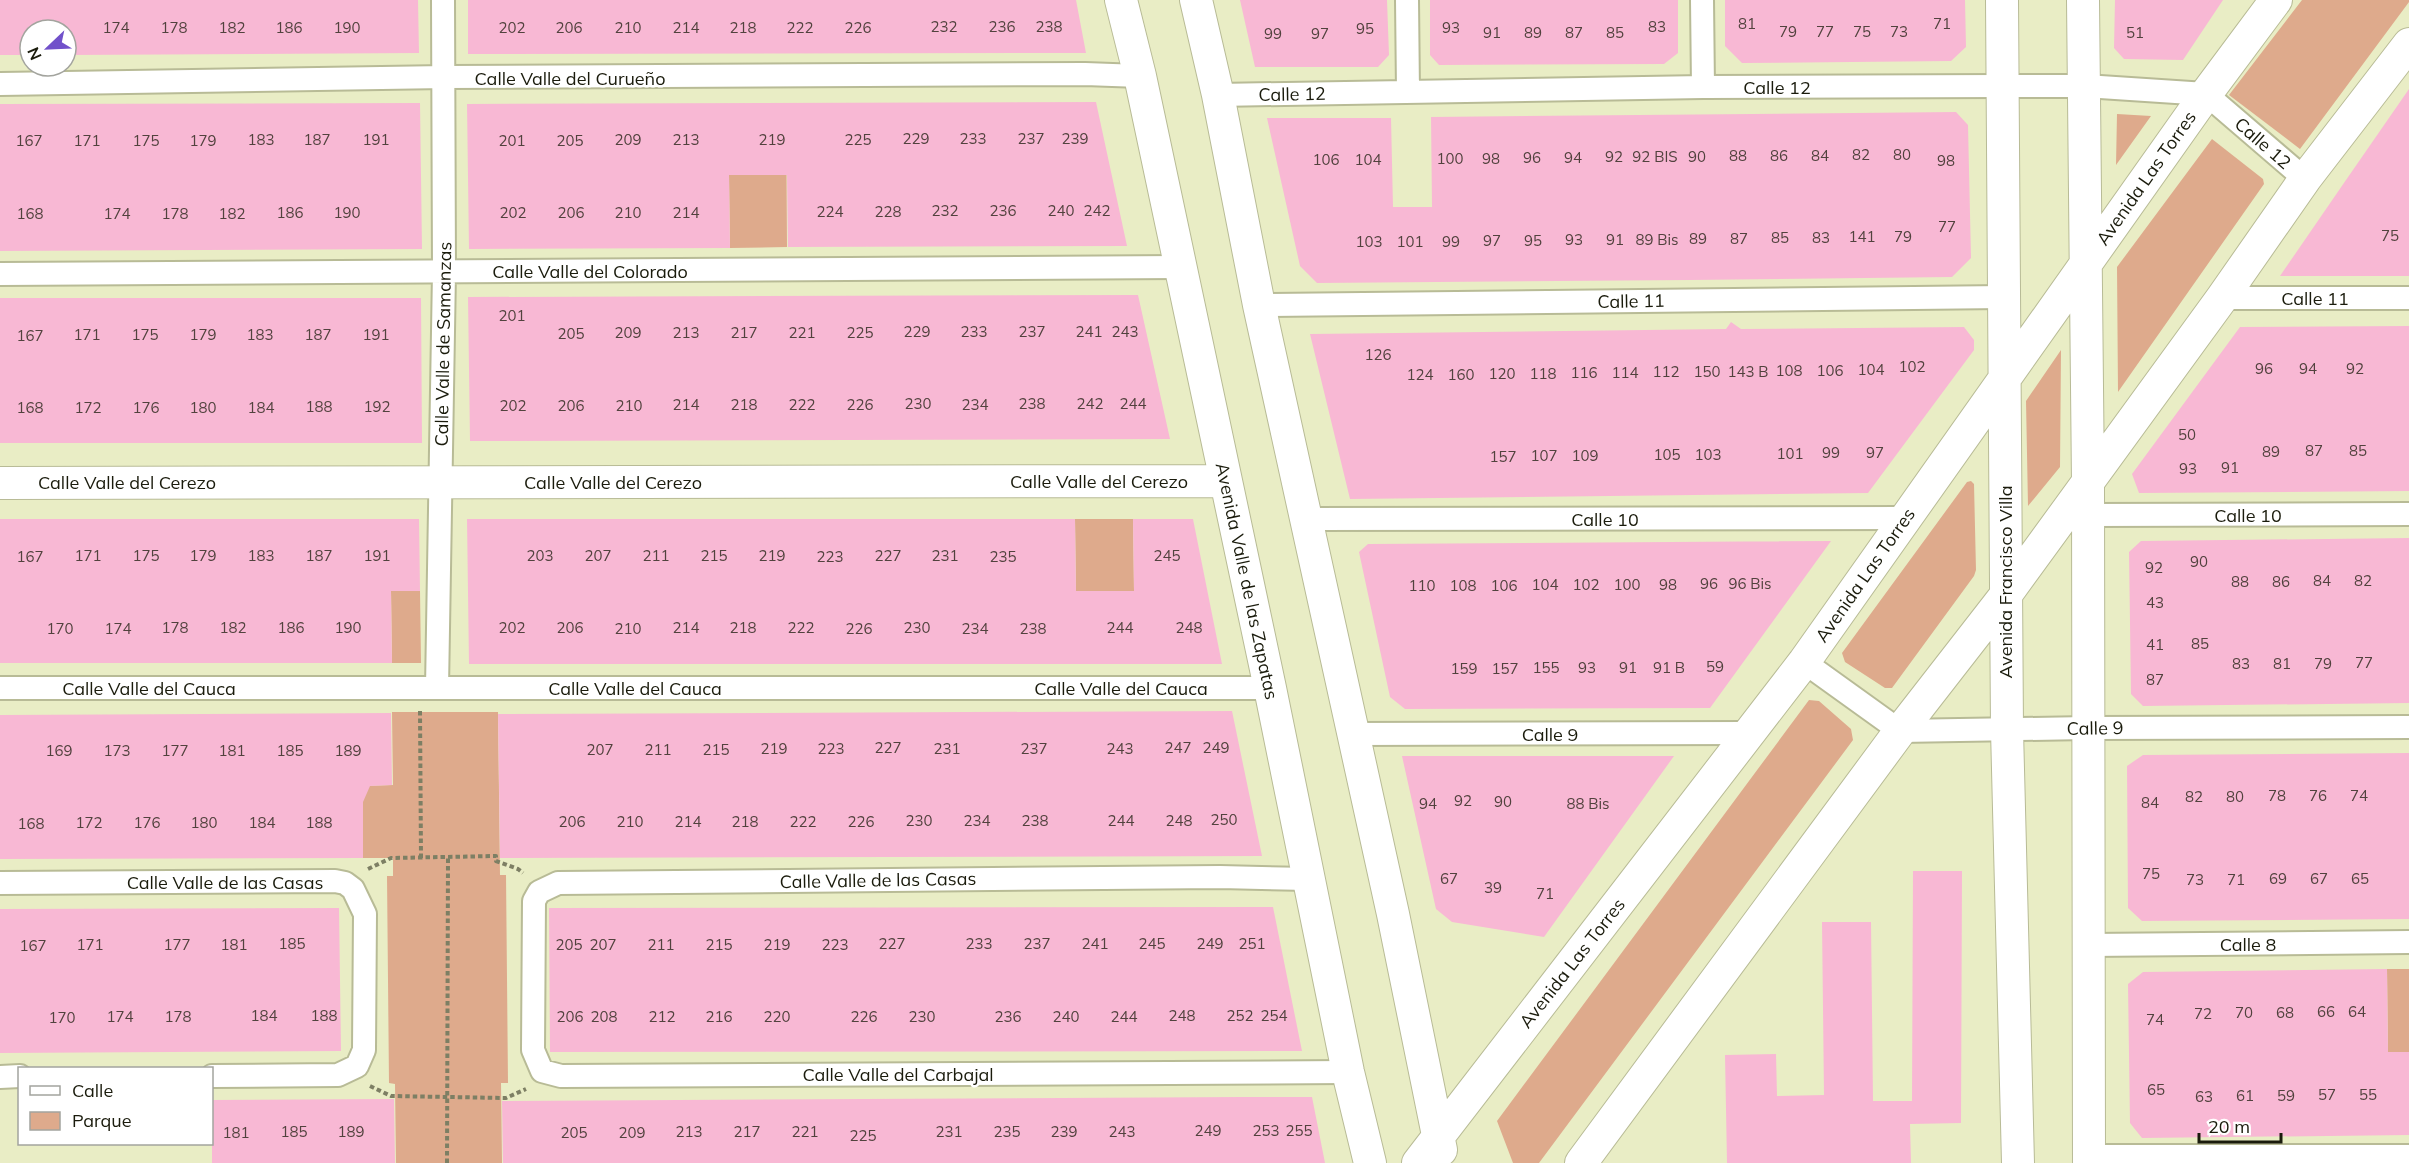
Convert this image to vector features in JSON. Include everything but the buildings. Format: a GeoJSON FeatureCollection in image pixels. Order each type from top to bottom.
{"type":"FeatureCollection","features":[{"type":"Feature","properties":{"kind":"main road","name":"Avenida Valle de las Zapatas"},"geometry":{"type":"LineString","coordinates":[[1121,0],[1140,76],[1270,688],[1348,1072],[1370,1163]]}},
{"type":"Feature","properties":{"kind":"main road"},"geometry":{"type":"LineString","coordinates":[[1196,0],[1218,95],[1259,305],[1393,914],[1441,1150]]}},
{"type":"Feature","properties":{"kind":"main road","name":"Avenida Francisco Villa"},"geometry":{"type":"LineString","coordinates":[[2002,0],[2007,730],[2018,1163]]}},
{"type":"Feature","properties":{"kind":"main road"},"geometry":{"type":"LineString","coordinates":[[2083,0],[2088,483],[2089,1159]]}},
{"type":"Feature","properties":{"kind":"main road","name":"Avenida Las Torres"},"geometry":{"type":"LineString","coordinates":[[1418,1163],[1441,1150],[1804,662],[2086,262],[2276,0]]}},
{"type":"Feature","properties":{"kind":"main road"},"geometry":{"type":"LineString","coordinates":[[1581,1163],[1900,732],[2006,596],[2222,298],[2305,179],[2397,76],[2409,44]]}},
{"type":"Feature","properties":{"kind":"main road","name":"Calle Valle del Cerezo"},"geometry":{"type":"LineString","coordinates":[[0,483],[1226,481]]}},
{"type":"Feature","properties":{"kind":"street","name":"Calle Valle de Samanzas"},"geometry":{"type":"LineString","coordinates":[[428,688],[441,482],[445,77],[443,0]]}},
{"type":"Feature","properties":{"kind":"street"},"geometry":{"type":"LineString","coordinates":[[1407,0],[1408,92]]}},
{"type":"Feature","properties":{"kind":"street"},"geometry":{"type":"LineString","coordinates":[[1702,0],[1702,87]]}},
{"type":"Feature","properties":{"kind":"street","name":"Calle Valle del Curueño"},"geometry":{"type":"LineString","coordinates":[[0,84],[445,77],[1073,74],[1140,76]]}},
{"type":"Feature","properties":{"kind":"street","name":"Calle 12"},"geometry":{"type":"LineString","coordinates":[[1218,95],[1702,87],[2004,86],[2085,86],[2206,94],[2305,179]]}},
{"type":"Feature","properties":{"kind":"street","name":"Calle Valle del Colorado"},"geometry":{"type":"LineString","coordinates":[[0,274],[1180,267]]}},
{"type":"Feature","properties":{"kind":"street","name":"Calle 11"},"geometry":{"type":"LineString","coordinates":[[1259,305],[2004,297]]}},
{"type":"Feature","properties":{"kind":"street","name":"Calle 11"},"geometry":{"type":"LineString","coordinates":[[2222,298],[2409,298]]}},
{"type":"Feature","properties":{"kind":"street","name":"Calle 10"},"geometry":{"type":"LineString","coordinates":[[2088,516],[2409,514]]}},
{"type":"Feature","properties":{"kind":"street","name":"Calle 10"},"geometry":{"type":"LineString","coordinates":[[1306,519],[1905,518]]}},
{"type":"Feature","properties":{"kind":"street"},"geometry":{"type":"LineString","coordinates":[[1804,662],[1900,732]]}},
{"type":"Feature","properties":{"kind":"street","name":"Calle Valle del Cauca"},"geometry":{"type":"LineString","coordinates":[[0,688],[1270,688]]}},
{"type":"Feature","properties":{"kind":"street","name":"Calle 9"},"geometry":{"type":"LineString","coordinates":[[1900,732],[2088,728],[2409,727]]}},
{"type":"Feature","properties":{"kind":"street","name":"Calle 9"},"geometry":{"type":"LineString","coordinates":[[1352,734],[1749,734]]}},
{"type":"Feature","properties":{"kind":"street","name":"Calle Valle de las Casas"},"geometry":{"type":"LineString","coordinates":[[539,892],[558,883],[1220,877],[1308,879]]}},
{"type":"Feature","properties":{"kind":"street","name":"Calle Valle de las Casas"},"geometry":{"type":"LineString","coordinates":[[0,883],[335,881],[345,883],[353,889]]}},
{"type":"Feature","properties":{"kind":"street"},"geometry":{"type":"LineString","coordinates":[[213,1076],[338,1075],[357,1066],[364,1050],[365,914],[353,889]]}},
{"type":"Feature","properties":{"kind":"street"},"geometry":{"type":"LineString","coordinates":[[539,892],[534,901],[533,912],[533,1050],[542,1071]]}},
{"type":"Feature","properties":{"kind":"street","name":"Calle 8"},"geometry":{"type":"LineString","coordinates":[[2088,945],[2409,942]]}},
{"type":"Feature","properties":{"kind":"street","name":"Calle Valle del Carbajal"},"geometry":{"type":"LineString","coordinates":[[542,1071],[561,1076],[1348,1072]]}},
{"type":"Feature","properties":{"kind":"street"},"geometry":{"type":"LineString","coordinates":[[0,1077],[18,1076]]}},
{"type":"Feature","properties":{"kind":"street"},"geometry":{"type":"LineString","coordinates":[[2089,1159],[2409,1156]]}},
{"type":"Feature","properties":{"kind":"path"},"geometry":{"type":"LineString","coordinates":[[421,858],[428,688]]}},
{"type":"Feature","properties":{"kind":"path"},"geometry":{"type":"LineString","coordinates":[[353,889],[365,871],[391,858],[496,856],[496,861],[518,869],[539,892]]}},
{"type":"Feature","properties":{"kind":"path"},"geometry":{"type":"LineString","coordinates":[[447,1163],[448,857]]}},
{"type":"Feature","properties":{"kind":"path"},"geometry":{"type":"LineString","coordinates":[[357,1066],[369,1086],[384,1094],[447,1097],[506,1098],[523,1092],[542,1071]]}},
{"type":"Feature","properties":{"kind":"green space"},"geometry":{"type":"Polygon","coordinates":[[[2302,0],[2409,0],[2409,2],[2300,149],[2229,95],[2302,0]]]}},
{"type":"Feature","properties":{"kind":"green space"},"geometry":{"type":"Polygon","coordinates":[[[757,103],[786,103],[787,247],[730,248],[729,175],[758,175],[757,103]]]}},
{"type":"Feature","properties":{"kind":"green space"},"geometry":{"type":"Polygon","coordinates":[[[2117,114],[2151,116],[2116,165],[2117,114]]]}},
{"type":"Feature","properties":{"kind":"green space"},"geometry":{"type":"Polygon","coordinates":[[[2212,139],[2263,179],[2264,184],[2118,392],[2117,267],[2212,139]]]}},
{"type":"Feature","properties":{"kind":"green space"},"geometry":{"type":"Polygon","coordinates":[[[2061,350],[2060,467],[2028,506],[2026,401],[2061,350]]]}},
{"type":"Feature","properties":{"kind":"green space"},"geometry":{"type":"Polygon","coordinates":[[[1971,481],[1974,484],[1976,570],[1974,576],[1892,688],[1885,688],[1845,662],[1842,653],[1967,482],[1971,481]]]}},
{"type":"Feature","properties":{"kind":"green space"},"geometry":{"type":"Polygon","coordinates":[[[1075,519],[1133,519],[1134,591],[1076,591],[1075,519]]]}},
{"type":"Feature","properties":{"kind":"green space"},"geometry":{"type":"Polygon","coordinates":[[[391,591],[420,591],[421,663],[392,663],[391,591]]]}},
{"type":"Feature","properties":{"kind":"green space"},"geometry":{"type":"Polygon","coordinates":[[[1809,700],[1819,701],[1851,729],[1853,740],[1539,1163],[1513,1163],[1497,1121],[1809,700]]]}},
{"type":"Feature","properties":{"kind":"green space"},"geometry":{"type":"Polygon","coordinates":[[[392,712],[498,712],[500,875],[506,875],[508,1083],[501,1083],[502,1163],[396,1163],[395,1084],[389,1083],[387,876],[393,876],[393,858],[363,858],[362,786],[393,785],[392,712]]]}},
{"type":"Feature","properties":{"kind":"green space"},"geometry":{"type":"Polygon","coordinates":[[[2387,969],[2409,969],[2409,1052],[2388,1052],[2387,969]]]}}]}
